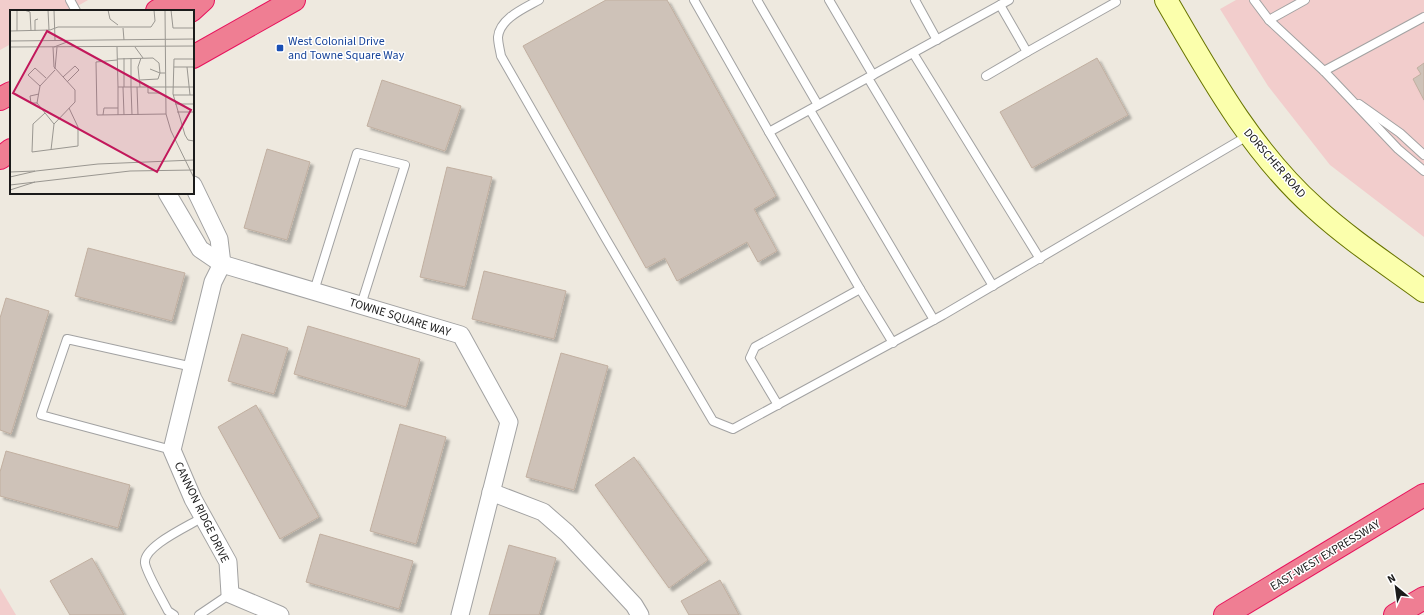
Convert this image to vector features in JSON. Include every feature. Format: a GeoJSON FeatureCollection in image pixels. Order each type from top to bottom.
{"type":"FeatureCollection","features":[{"type":"Feature","properties":{"kind":"highway"},"geometry":{"type":"LineString","coordinates":[[159,10],[176,0]]}},
{"type":"Feature","properties":{"kind":"highway"},"geometry":{"type":"LineString","coordinates":[[191,10],[204,0]]}},
{"type":"Feature","properties":{"kind":"highway"},"geometry":{"type":"LineString","coordinates":[[194,56],[294,0]]}},
{"type":"Feature","properties":{"kind":"highway"},"geometry":{"type":"LineString","coordinates":[[0,99],[10,94]]}},
{"type":"Feature","properties":{"kind":"highway"},"geometry":{"type":"LineString","coordinates":[[0,158],[10,151]]}},
{"type":"Feature","properties":{"kind":"highway"},"geometry":{"type":"LineString","coordinates":[[0,165],[10,160]]}},
{"type":"Feature","properties":{"kind":"highway","name":"EAST-WEST EXPRESSWAY"},"geometry":{"type":"LineString","coordinates":[[1225,615],[1424,495]]}},
{"type":"Feature","properties":{"kind":"highway"},"geometry":{"type":"LineString","coordinates":[[1395,615],[1424,598]]}},
{"type":"Feature","properties":{"kind":"street","name":"DORSCHER ROAD"},"geometry":{"type":"LineString","coordinates":[[1166,0],[1214,84],[1249,134],[1282,175],[1314,208],[1357,243],[1424,291]]}},
{"type":"Feature","properties":{"kind":"street"},"geometry":{"type":"LineString","coordinates":[[194,187],[219,239],[222,264]]}},
{"type":"Feature","properties":{"kind":"street","name":"TOWNE SQUARE WAY"},"geometry":{"type":"LineString","coordinates":[[168,194],[200,249],[222,264],[461,335],[508,422],[460,615]]}},
{"type":"Feature","properties":{"kind":"street","name":"CANNON RIDGE DRIVE"},"geometry":{"type":"LineString","coordinates":[[222,264],[213,282],[172,450],[193,499],[228,562],[230,594]]}},
{"type":"Feature","properties":{"kind":"street"},"geometry":{"type":"LineString","coordinates":[[491,492],[543,512],[567,533],[634,605],[640,615]]}},
{"type":"Feature","properties":{"kind":"street"},"geometry":{"type":"LineString","coordinates":[[230,594],[280,615]]}},
{"type":"Feature","properties":{"kind":"lane"},"geometry":{"type":"LineString","coordinates":[[70,0],[75,10]]}},
{"type":"Feature","properties":{"kind":"lane"},"geometry":{"type":"LineString","coordinates":[[538,0],[504,23],[498,37],[501,56],[713,421],[732,430],[934,320],[1040,259],[1249,134]]}},
{"type":"Feature","properties":{"kind":"lane"},"geometry":{"type":"LineString","coordinates":[[694,0],[860,289],[893,343]]}},
{"type":"Feature","properties":{"kind":"lane"},"geometry":{"type":"LineString","coordinates":[[757,0],[818,105]]}},
{"type":"Feature","properties":{"kind":"lane"},"geometry":{"type":"LineString","coordinates":[[829,0],[870,77],[993,286]]}},
{"type":"Feature","properties":{"kind":"lane"},"geometry":{"type":"LineString","coordinates":[[915,0],[937,40]]}},
{"type":"Feature","properties":{"kind":"lane"},"geometry":{"type":"LineString","coordinates":[[769,132],[1008,0]]}},
{"type":"Feature","properties":{"kind":"lane"},"geometry":{"type":"LineString","coordinates":[[1254,0],[1269,20],[1324,70],[1342,92],[1398,149],[1424,171]]}},
{"type":"Feature","properties":{"kind":"lane"},"geometry":{"type":"LineString","coordinates":[[1269,20],[1305,0]]}},
{"type":"Feature","properties":{"kind":"lane"},"geometry":{"type":"LineString","coordinates":[[986,76],[1116,2]]}},
{"type":"Feature","properties":{"kind":"lane"},"geometry":{"type":"LineString","coordinates":[[1000,5],[1027,52]]}},
{"type":"Feature","properties":{"kind":"lane"},"geometry":{"type":"LineString","coordinates":[[1324,70],[1424,17]]}},
{"type":"Feature","properties":{"kind":"lane"},"geometry":{"type":"LineString","coordinates":[[913,53],[1040,259]]}},
{"type":"Feature","properties":{"kind":"lane"},"geometry":{"type":"LineString","coordinates":[[1342,92],[1400,133],[1424,155]]}},
{"type":"Feature","properties":{"kind":"lane"},"geometry":{"type":"LineString","coordinates":[[810,110],[934,320]]}},
{"type":"Feature","properties":{"kind":"lane"},"geometry":{"type":"LineString","coordinates":[[314,291],[357,153],[405,164],[361,305]]}},
{"type":"Feature","properties":{"kind":"lane"},"geometry":{"type":"LineString","coordinates":[[778,405],[750,358],[754,347],[860,289]]}},
{"type":"Feature","properties":{"kind":"lane"},"geometry":{"type":"LineString","coordinates":[[172,450],[42,415],[67,339],[193,367]]}},
{"type":"Feature","properties":{"kind":"lane"},"geometry":{"type":"LineString","coordinates":[[174,615],[168,611],[145,564],[146,553],[156,545],[203,517]]}},
{"type":"Feature","properties":{"kind":"lane"},"geometry":{"type":"LineString","coordinates":[[199,615],[230,594]]}},
{"type":"Feature","properties":{"kind":"shaded area"},"geometry":{"type":"Polygon","coordinates":[[[0,0],[88,0],[71,10],[10,10],[10,45],[0,50],[0,0]]]}},
{"type":"Feature","properties":{"kind":"shaded area"},"geometry":{"type":"Polygon","coordinates":[[[1236,0],[1424,0],[1424,237],[1330,165],[1268,86],[1220,9],[1236,0]]]}},
{"type":"Feature","properties":{"kind":"shaded area"},"geometry":{"type":"Polygon","coordinates":[[[0,588],[16,615],[0,615],[0,588]]]}},
{"type":"Feature","properties":{"kind":"building"},"geometry":{"type":"Polygon","coordinates":[[[606,0],[667,0],[776,196],[754,209],[777,251],[758,262],[747,242],[677,281],[665,258],[646,268],[523,46],[606,0]]]}},
{"type":"Feature","properties":{"kind":"building"},"geometry":{"type":"Polygon","coordinates":[[[1097,58],[1128,115],[1032,168],[1000,112],[1097,58]]]}},
{"type":"Feature","properties":{"kind":"building"},"geometry":{"type":"Polygon","coordinates":[[[1424,63],[1424,100],[1413,79],[1421,74],[1417,68],[1424,63]]]}},
{"type":"Feature","properties":{"kind":"building"},"geometry":{"type":"Polygon","coordinates":[[[382,80],[461,106],[445,151],[367,126],[382,80]]]}},
{"type":"Feature","properties":{"kind":"building"},"geometry":{"type":"Polygon","coordinates":[[[267,149],[310,162],[287,240],[244,228],[267,149]]]}},
{"type":"Feature","properties":{"kind":"building"},"geometry":{"type":"Polygon","coordinates":[[[447,167],[492,177],[465,287],[420,277],[447,167]]]}},
{"type":"Feature","properties":{"kind":"building"},"geometry":{"type":"Polygon","coordinates":[[[88,248],[185,273],[172,321],[75,296],[88,248]]]}},
{"type":"Feature","properties":{"kind":"building"},"geometry":{"type":"Polygon","coordinates":[[[484,271],[566,291],[554,339],[472,319],[484,271]]]}},
{"type":"Feature","properties":{"kind":"building"},"geometry":{"type":"Polygon","coordinates":[[[6,298],[49,311],[11,434],[0,430],[0,318],[6,298]]]}},
{"type":"Feature","properties":{"kind":"building"},"geometry":{"type":"Polygon","coordinates":[[[308,326],[420,359],[406,407],[294,374],[308,326]]]}},
{"type":"Feature","properties":{"kind":"building"},"geometry":{"type":"Polygon","coordinates":[[[242,334],[288,348],[274,394],[228,381],[242,334]]]}},
{"type":"Feature","properties":{"kind":"building"},"geometry":{"type":"Polygon","coordinates":[[[561,353],[608,366],[574,490],[526,477],[561,353]]]}},
{"type":"Feature","properties":{"kind":"building"},"geometry":{"type":"Polygon","coordinates":[[[256,405],[319,517],[280,539],[218,427],[256,405]]]}},
{"type":"Feature","properties":{"kind":"building"},"geometry":{"type":"Polygon","coordinates":[[[400,424],[446,437],[416,544],[370,531],[400,424]]]}},
{"type":"Feature","properties":{"kind":"building"},"geometry":{"type":"Polygon","coordinates":[[[6,451],[130,485],[118,528],[0,496],[0,472],[6,451]]]}},
{"type":"Feature","properties":{"kind":"building"},"geometry":{"type":"Polygon","coordinates":[[[634,457],[708,560],[669,588],[595,485],[634,457]]]}},
{"type":"Feature","properties":{"kind":"building"},"geometry":{"type":"Polygon","coordinates":[[[320,534],[413,561],[399,609],[306,582],[320,534]]]}},
{"type":"Feature","properties":{"kind":"building"},"geometry":{"type":"Polygon","coordinates":[[[509,545],[556,558],[539,615],[489,615],[509,545]]]}},
{"type":"Feature","properties":{"kind":"building"},"geometry":{"type":"Polygon","coordinates":[[[92,558],[124,615],[70,615],[50,581],[92,558]]]}},
{"type":"Feature","properties":{"kind":"building"},"geometry":{"type":"Polygon","coordinates":[[[720,580],[739,615],[689,615],[681,601],[720,580]]]}},
{"type":"Feature","properties":{"kind":"place","name":"West Colonial Drive and Towne Square Way"},"geometry":{"type":"Point","coordinates":[280,48]}}]}
